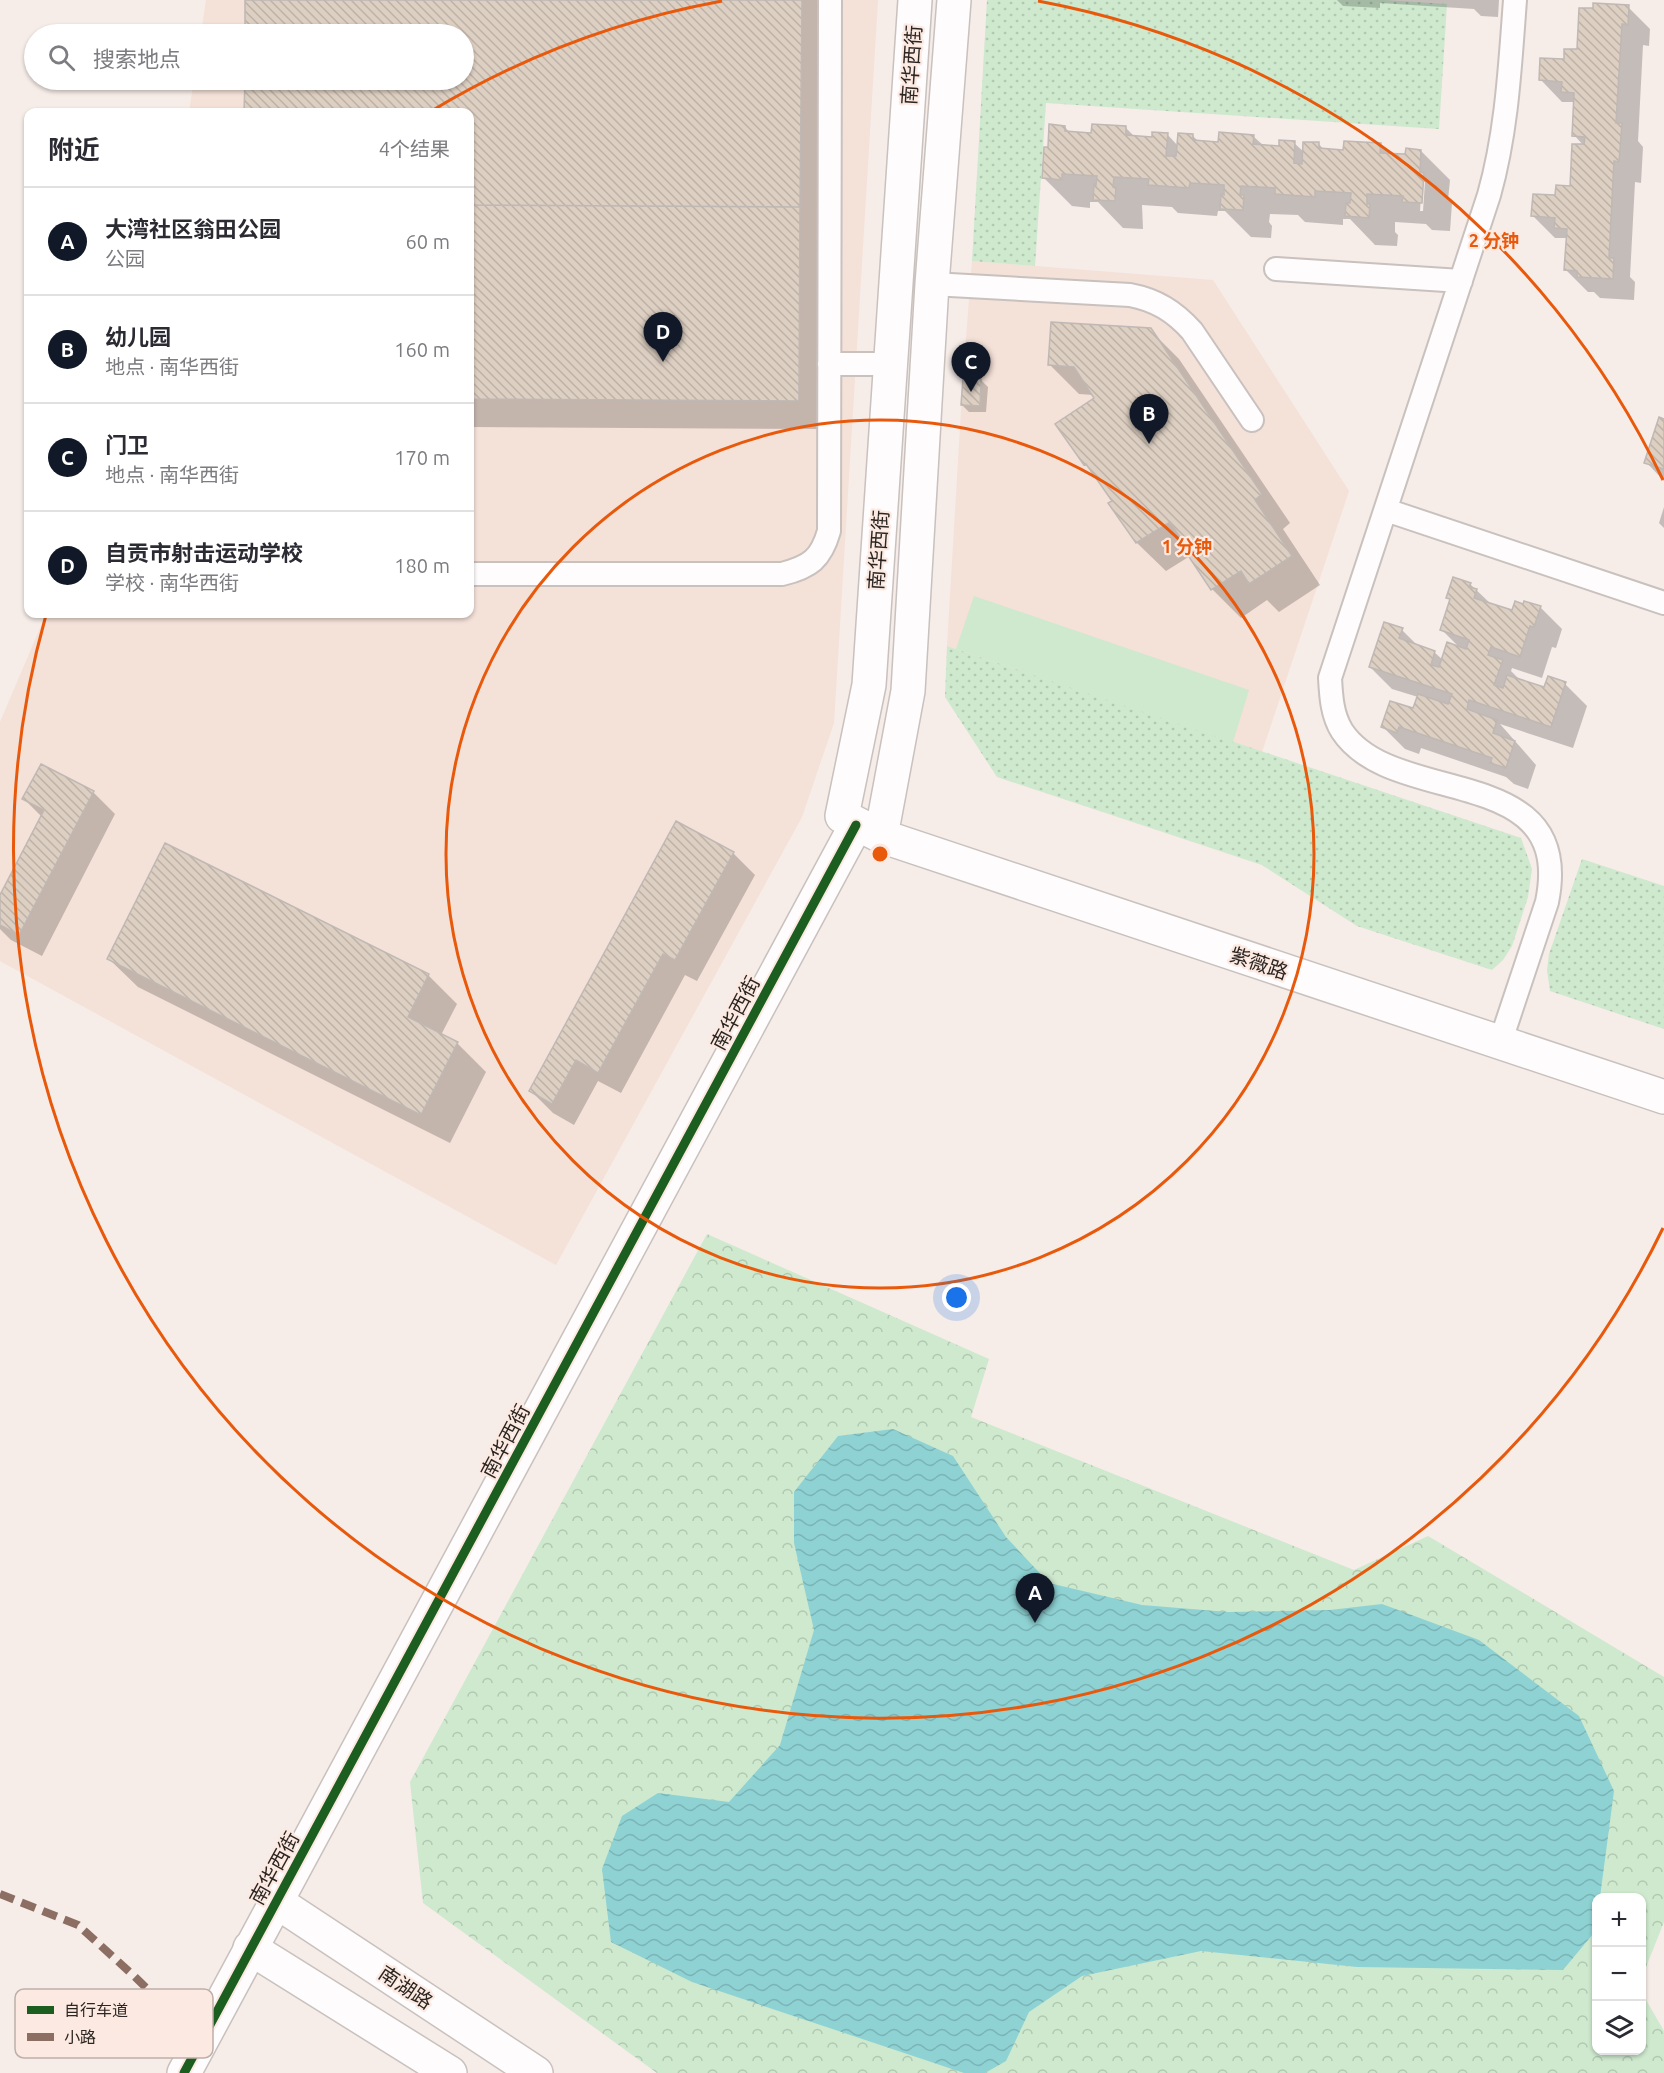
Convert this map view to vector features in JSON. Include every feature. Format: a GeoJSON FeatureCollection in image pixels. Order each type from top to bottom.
{"type":"FeatureCollection","features":[{"type":"Feature","properties":{"kind":"main road","name":"南华西街"},"geometry":{"type":"LineString","coordinates":[[868,830],[842,816],[869,685],[915,0]]}},
{"type":"Feature","properties":{"kind":"main road","name":"南华西街"},"geometry":{"type":"LineString","coordinates":[[213,2018],[868,830],[908,691],[932,284],[954,0]]}},
{"type":"Feature","properties":{"kind":"main road","name":"紫薇路"},"geometry":{"type":"LineString","coordinates":[[868,830],[1664,1097]]}},
{"type":"Feature","properties":{"kind":"main road","name":"南湖路"},"geometry":{"type":"LineString","coordinates":[[277,1902],[536,2073]]}},
{"type":"Feature","properties":{"kind":"main road"},"geometry":{"type":"LineString","coordinates":[[250,1948],[450,2073]]}},
{"type":"Feature","properties":{"kind":"main road","name":"南华西街"},"geometry":{"type":"LineString","coordinates":[[184,2073],[192,2058]]}},
{"type":"Feature","properties":{"kind":"lane"},"geometry":{"type":"LineString","coordinates":[[474,574],[782,574],[798,570],[813,562],[824,548],[829,531],[830,0]]}},
{"type":"Feature","properties":{"kind":"lane"},"geometry":{"type":"LineString","coordinates":[[1500,1043],[1552,881],[1550,860],[1542,839],[1532,824],[1517,811],[1498,801],[1369,757],[1342,731],[1331,697],[1330,678],[1490,195],[1502,145],[1515,0]]}},
{"type":"Feature","properties":{"kind":"lane"},"geometry":{"type":"LineString","coordinates":[[1276,269],[1461,281]]}},
{"type":"Feature","properties":{"kind":"lane"},"geometry":{"type":"LineString","coordinates":[[932,284],[1130,295],[1149,299],[1180,317],[1192,331],[1252,420]]}},
{"type":"Feature","properties":{"kind":"lane"},"geometry":{"type":"LineString","coordinates":[[829,364],[891,364]]}},
{"type":"Feature","properties":{"kind":"lane"},"geometry":{"type":"LineString","coordinates":[[1386,510],[1664,603]]}},
{"type":"Feature","properties":{"kind":"shaded area"},"geometry":{"type":"Polygon","coordinates":[[[206,0],[878,0],[834,723],[802,817],[556,1265],[0,961],[0,722],[44,618],[474,618],[474,108],[190,108],[192,90],[474,90],[474,24],[202,24],[206,0]]]}},
{"type":"Feature","properties":{"kind":"shaded area"},"geometry":{"type":"Polygon","coordinates":[[[972,261],[1213,280],[1349,491],[1262,752],[947,646],[972,261]]]}},
{"type":"Feature","properties":{"kind":"green space"},"geometry":{"type":"Polygon","coordinates":[[[987,0],[1384,0],[1447,4],[1439,129],[1046,103],[1035,266],[972,261],[987,0]]]}},
{"type":"Feature","properties":{"kind":"green space"},"geometry":{"type":"Polygon","coordinates":[[[974,596],[1249,690],[1233,742],[956,649],[974,596]]]}},
{"type":"Feature","properties":{"kind":"green space"},"geometry":{"type":"Polygon","coordinates":[[[947,646],[1521,838],[1532,869],[1528,897],[1512,946],[1503,960],[1492,970],[1357,926],[1262,865],[997,777],[945,697],[947,646]]]}},
{"type":"Feature","properties":{"kind":"green space"},"geometry":{"type":"Polygon","coordinates":[[[1582,859],[1664,886],[1664,1029],[1550,991],[1547,970],[1549,954],[1582,859]]]}},
{"type":"Feature","properties":{"kind":"green space"},"geometry":{"type":"Polygon","coordinates":[[[707,1234],[989,1359],[971,1417],[1354,1570],[1428,1536],[1664,1677],[1664,1922],[1646,1967],[1646,1893],[1592,1893],[1592,2055],[1646,2055],[1646,2000],[1664,2031],[1664,2073],[657,2073],[423,1903],[410,1782],[707,1234]]]}},
{"type":"Feature","properties":{"kind":"water"},"geometry":{"type":"Polygon","coordinates":[[[893,1429],[953,1456],[1006,1537],[1049,1583],[1142,1605],[1228,1612],[1330,1610],[1382,1604],[1479,1640],[1579,1716],[1614,1791],[1601,1893],[1592,1893],[1592,1935],[1563,1970],[1357,1967],[1201,1951],[1082,1976],[1029,2012],[1006,2061],[985,2073],[964,2073],[692,1982],[611,1942],[602,1869],[622,1816],[658,1793],[729,1802],[780,1745],[814,1630],[794,1543],[794,1492],[838,1436],[893,1429]]]}},
{"type":"Feature","properties":{"kind":"building"},"geometry":{"type":"Polygon","coordinates":[[[245,0],[802,0],[800,207],[474,205],[474,108],[244,108],[245,90],[474,90],[474,24],[245,24],[245,0]]]}},
{"type":"Feature","properties":{"kind":"building"},"geometry":{"type":"Polygon","coordinates":[[[1593,3],[1629,5],[1628,25],[1622,24],[1616,123],[1622,123],[1619,162],[1614,161],[1609,258],[1614,258],[1613,279],[1577,277],[1577,271],[1564,270],[1567,229],[1554,228],[1555,218],[1531,216],[1533,194],[1555,195],[1556,185],[1570,186],[1572,144],[1584,144],[1585,137],[1572,136],[1574,93],[1561,92],[1562,82],[1539,80],[1540,58],[1564,59],[1564,49],[1577,49],[1579,8],[1593,8],[1593,3]]]}},
{"type":"Feature","properties":{"kind":"building"},"geometry":{"type":"Polygon","coordinates":[[[1049,124],[1065,126],[1065,131],[1091,133],[1092,124],[1126,126],[1126,135],[1152,137],[1152,132],[1168,133],[1166,156],[1176,156],[1178,133],[1193,134],[1193,140],[1218,142],[1219,132],[1254,135],[1253,144],[1279,146],[1279,140],[1295,141],[1294,163],[1302,164],[1303,142],[1319,142],[1319,148],[1343,150],[1344,141],[1381,143],[1380,153],[1405,154],[1406,148],[1421,150],[1420,172],[1424,173],[1422,203],[1402,202],[1403,196],[1367,194],[1367,204],[1370,204],[1369,218],[1345,216],[1346,203],[1350,203],[1351,193],[1315,191],[1315,197],[1275,194],[1275,188],[1241,186],[1240,195],[1244,195],[1243,210],[1220,209],[1224,185],[1190,183],[1189,188],[1148,185],[1149,179],[1114,177],[1115,201],[1093,200],[1097,176],[1062,174],[1062,180],[1042,178],[1044,147],[1048,147],[1049,124]]]}},
{"type":"Feature","properties":{"kind":"building"},"geometry":{"type":"Polygon","coordinates":[[[474,205],[800,207],[799,401],[474,399],[474,205]]]}},
{"type":"Feature","properties":{"kind":"building"},"geometry":{"type":"Polygon","coordinates":[[[1051,322],[1151,328],[1262,494],[1255,500],[1292,556],[1249,584],[1241,571],[1211,590],[1183,548],[1186,546],[1170,522],[1136,543],[1108,503],[1112,501],[1055,424],[1094,398],[1074,367],[1048,365],[1051,322]]]}},
{"type":"Feature","properties":{"kind":"building"},"geometry":{"type":"Polygon","coordinates":[[[963,378],[981,379],[980,406],[961,405],[963,378]]]}},
{"type":"Feature","properties":{"kind":"building"},"geometry":{"type":"Polygon","coordinates":[[[1659,417],[1664,419],[1664,469],[1644,463],[1659,417]]]}},
{"type":"Feature","properties":{"kind":"building"},"geometry":{"type":"Polygon","coordinates":[[[1453,577],[1471,583],[1469,587],[1477,589],[1474,598],[1512,610],[1515,601],[1541,606],[1534,627],[1530,626],[1520,657],[1491,647],[1488,655],[1503,660],[1494,685],[1503,688],[1507,675],[1544,687],[1548,676],[1566,682],[1551,727],[1469,700],[1467,709],[1497,720],[1493,733],[1515,741],[1506,768],[1490,763],[1492,758],[1399,727],[1397,733],[1381,727],[1390,701],[1413,708],[1418,694],[1448,704],[1452,694],[1369,667],[1384,622],[1403,628],[1399,638],[1435,651],[1431,665],[1439,667],[1447,642],[1466,649],[1469,640],[1440,630],[1450,599],[1446,598],[1453,577]]]}},
{"type":"Feature","properties":{"kind":"building"},"geometry":{"type":"Polygon","coordinates":[[[41,764],[94,791],[19,935],[0,925],[0,895],[44,810],[22,799],[41,764]]]}},
{"type":"Feature","properties":{"kind":"building"},"geometry":{"type":"Polygon","coordinates":[[[676,821],[734,852],[675,960],[663,954],[598,1073],[576,1060],[552,1104],[529,1091],[676,821]]]}},
{"type":"Feature","properties":{"kind":"building"},"geometry":{"type":"Polygon","coordinates":[[[165,843],[429,974],[408,1017],[458,1042],[421,1115],[107,959],[165,843]]]}},
{"type":"Feature","properties":{"kind":"marked path"},"geometry":{"type":"LineString","coordinates":[[0,1894],[78,1925],[147,1989]]}},
{"type":"Feature","properties":{"kind":"cycle path"},"geometry":{"type":"LineString","coordinates":[[213,2019],[856,825]]}},
{"type":"Feature","properties":{"kind":"cycle path"},"geometry":{"type":"LineString","coordinates":[[184,2073],[192,2058]]}},
{"type":"Feature","properties":{"kind":"place","name":"自贡市射击运动学校"},"geometry":{"type":"Point","coordinates":[663,362]}},
{"type":"Feature","properties":{"kind":"place","name":"门卫"},"geometry":{"type":"Point","coordinates":[971,392]}},
{"type":"Feature","properties":{"kind":"place","name":"幼儿园"},"geometry":{"type":"Point","coordinates":[1149,444]}},
{"type":"Feature","properties":{"kind":"place","name":"大湾社区翁田公园"},"geometry":{"type":"Point","coordinates":[1035,1623]}}]}
